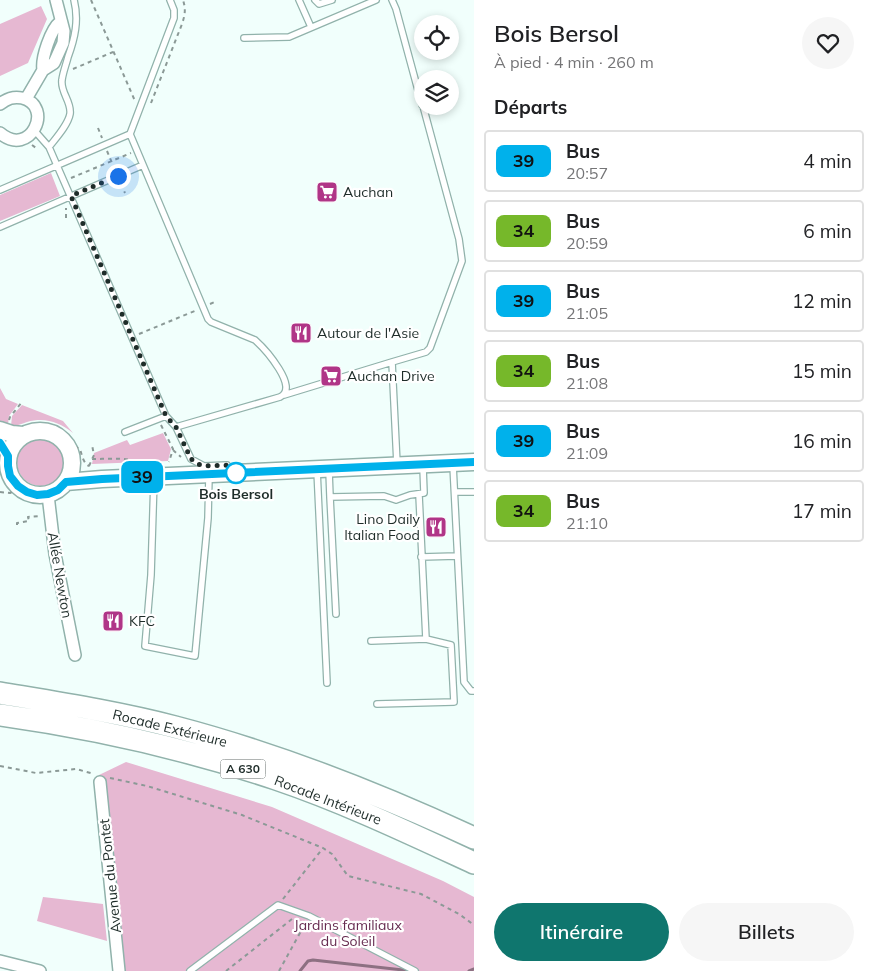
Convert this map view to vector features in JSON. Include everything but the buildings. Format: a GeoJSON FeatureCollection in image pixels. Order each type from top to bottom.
{"type":"FeatureCollection","features":[{"type":"Feature","properties":{"kind":"highway","name":"Rocade Extérieure"},"geometry":{"type":"LineString","coordinates":[[0,692],[119,714],[237,746],[332,776],[405,806],[474,838]]}},
{"type":"Feature","properties":{"kind":"highway","name":"Rocade Intérieure"},"geometry":{"type":"LineString","coordinates":[[0,715],[39,720],[108,734],[157,745],[232,766],[318,795],[474,863]]}},
{"type":"Feature","properties":{"kind":"street"},"geometry":{"type":"LineString","coordinates":[[26,99],[43,70],[43,58],[53,31],[60,22],[57,1]]}},
{"type":"Feature","properties":{"kind":"street"},"geometry":{"type":"LineString","coordinates":[[0,104],[13,97],[26,99],[32,104],[38,117],[34,130],[24,139],[11,139],[0,133]]}},
{"type":"Feature","properties":{"kind":"street"},"geometry":{"type":"LineString","coordinates":[[5,426],[23,435]]}},
{"type":"Feature","properties":{"kind":"street"},"geometry":{"type":"LineString","coordinates":[[73,452],[71,472],[66,482],[58,490],[48,494],[37,495],[19,487],[10,476],[3,459],[16,441],[23,435],[42,431],[60,437],[73,452],[86,472],[102,479]]}},
{"type":"Feature","properties":{"kind":"street"},"geometry":{"type":"LineString","coordinates":[[66,482],[209,474],[256,468],[323,469],[474,462]]}},
{"type":"Feature","properties":{"kind":"street"},"geometry":{"type":"LineString","coordinates":[[0,485],[19,487]]}},
{"type":"Feature","properties":{"kind":"street","name":"Allée Newton"},"geometry":{"type":"LineString","coordinates":[[48,494],[55,554],[75,655]]}},
{"type":"Feature","properties":{"kind":"street","name":"Avenue du Pontet"},"geometry":{"type":"LineString","coordinates":[[103,778],[119,971]]}},
{"type":"Feature","properties":{"kind":"street"},"geometry":{"type":"LineString","coordinates":[[0,961],[40,971]]}},
{"type":"Feature","properties":{"kind":"lane"},"geometry":{"type":"LineString","coordinates":[[49,147],[60,134],[70,115],[62,80],[76,34],[77,18],[74,0]]}},
{"type":"Feature","properties":{"kind":"lane"},"geometry":{"type":"LineString","coordinates":[[170,0],[174,10],[174,18],[130,134],[211,322],[255,340],[261,345],[270,355],[287,385],[284,395]]}},
{"type":"Feature","properties":{"kind":"lane"},"geometry":{"type":"LineString","coordinates":[[300,0],[311,27]]}},
{"type":"Feature","properties":{"kind":"lane"},"geometry":{"type":"LineString","coordinates":[[315,0],[319,4],[332,0]]}},
{"type":"Feature","properties":{"kind":"lane"},"geometry":{"type":"LineString","coordinates":[[244,38],[284,38],[376,0]]}},
{"type":"Feature","properties":{"kind":"lane"},"geometry":{"type":"LineString","coordinates":[[392,0],[414,74]]}},
{"type":"Feature","properties":{"kind":"lane"},"geometry":{"type":"LineString","coordinates":[[176,427],[426,352],[430,348],[462,261],[459,239],[425,115]]}},
{"type":"Feature","properties":{"kind":"lane"},"geometry":{"type":"LineString","coordinates":[[34,130],[49,147],[58,165],[166,416],[176,427],[191,459],[204,466],[237,465]]}},
{"type":"Feature","properties":{"kind":"lane"},"geometry":{"type":"LineString","coordinates":[[0,190],[130,134]]}},
{"type":"Feature","properties":{"kind":"lane"},"geometry":{"type":"LineString","coordinates":[[0,227],[143,165]]}},
{"type":"Feature","properties":{"kind":"lane"},"geometry":{"type":"LineString","coordinates":[[392,362],[397,466]]}},
{"type":"Feature","properties":{"kind":"lane"},"geometry":{"type":"LineString","coordinates":[[125,432],[166,416]]}},
{"type":"Feature","properties":{"kind":"lane"},"geometry":{"type":"LineString","coordinates":[[453,463],[464,682],[471,691],[474,691]]}},
{"type":"Feature","properties":{"kind":"lane"},"geometry":{"type":"LineString","coordinates":[[330,497],[384,496],[396,500],[410,495],[419,495],[424,493],[423,464]]}},
{"type":"Feature","properties":{"kind":"lane"},"geometry":{"type":"LineString","coordinates":[[323,469],[330,497],[336,614]]}},
{"type":"Feature","properties":{"kind":"lane"},"geometry":{"type":"LineString","coordinates":[[323,469],[327,683]]}},
{"type":"Feature","properties":{"kind":"lane"},"geometry":{"type":"LineString","coordinates":[[154,477],[151,575],[145,646],[195,656],[208,518],[209,474]]}},
{"type":"Feature","properties":{"kind":"lane"},"geometry":{"type":"LineString","coordinates":[[455,492],[474,492]]}},
{"type":"Feature","properties":{"kind":"lane"},"geometry":{"type":"LineString","coordinates":[[419,495],[426,639]]}},
{"type":"Feature","properties":{"kind":"lane"},"geometry":{"type":"LineString","coordinates":[[421,557],[457,556]]}},
{"type":"Feature","properties":{"kind":"lane"},"geometry":{"type":"LineString","coordinates":[[371,641],[426,639],[451,645],[454,702],[377,704]]}},
{"type":"Feature","properties":{"kind":"lane"},"geometry":{"type":"LineString","coordinates":[[190,971],[278,905],[309,916],[415,971]]}},
{"type":"Feature","properties":{"kind":"path"},"geometry":{"type":"LineString","coordinates":[[91,0],[138,110]]}},
{"type":"Feature","properties":{"kind":"path"},"geometry":{"type":"LineString","coordinates":[[151,104],[186,14],[183,0]]}},
{"type":"Feature","properties":{"kind":"path"},"geometry":{"type":"LineString","coordinates":[[98,128],[125,192]]}},
{"type":"Feature","properties":{"kind":"path"},"geometry":{"type":"LineString","coordinates":[[64,180],[137,150]]}},
{"type":"Feature","properties":{"kind":"path"},"geometry":{"type":"LineString","coordinates":[[132,337],[217,301]]}},
{"type":"Feature","properties":{"kind":"path"},"geometry":{"type":"LineString","coordinates":[[5,426],[22,402]]}},
{"type":"Feature","properties":{"kind":"path"},"geometry":{"type":"LineString","coordinates":[[159,419],[173,450],[169,462]]}},
{"type":"Feature","properties":{"kind":"path"},"geometry":{"type":"LineString","coordinates":[[73,452],[89,466],[94,455],[92,445]]}},
{"type":"Feature","properties":{"kind":"path"},"geometry":{"type":"LineString","coordinates":[[92,459],[122,458],[133,459],[143,463]]}},
{"type":"Feature","properties":{"kind":"path"},"geometry":{"type":"LineString","coordinates":[[0,492],[10,493],[19,487]]}},
{"type":"Feature","properties":{"kind":"path"},"geometry":{"type":"LineString","coordinates":[[17,525],[17,523],[29,521],[28,517],[43,515]]}},
{"type":"Feature","properties":{"kind":"path"},"geometry":{"type":"LineString","coordinates":[[0,766],[36,773],[76,770],[103,778],[147,786],[242,815],[323,848],[332,854],[348,876],[421,894],[459,914],[474,925]]}},
{"type":"Feature","properties":{"kind":"path"},"geometry":{"type":"LineString","coordinates":[[278,905],[323,848]]}},
{"type":"Feature","properties":{"kind":"path"},"geometry":{"type":"LineString","coordinates":[[226,971],[290,919],[309,916]]}},
{"type":"Feature","properties":{"kind":"path"},"geometry":{"type":"LineString","coordinates":[[279,971],[309,916]]}},
{"type":"Feature","properties":{"kind":"green space"},"geometry":{"type":"Polygon","coordinates":[[[41,6],[47,19],[28,63],[0,76],[0,24],[41,6]]]}},
{"type":"Feature","properties":{"kind":"green space"},"geometry":{"type":"Polygon","coordinates":[[[51,173],[60,196],[0,221],[0,195],[51,173]]]}},
{"type":"Feature","properties":{"kind":"green space"},"geometry":{"type":"Polygon","coordinates":[[[0,388],[6,399],[18,404],[9,416],[8,425],[0,422],[0,388]]]}},
{"type":"Feature","properties":{"kind":"green space"},"geometry":{"type":"Polygon","coordinates":[[[22,405],[63,421],[73,433],[57,423],[46,420],[11,426],[12,416],[22,405]]]}},
{"type":"Feature","properties":{"kind":"green space"},"geometry":{"type":"Polygon","coordinates":[[[163,433],[171,449],[168,461],[92,464],[94,453],[127,440],[130,445],[163,433]]]}},
{"type":"Feature","properties":{"kind":"green space"},"geometry":{"type":"Polygon","coordinates":[[[36,438],[46,438],[55,442],[61,448],[65,462],[61,476],[55,482],[46,486],[36,486],[27,482],[21,476],[17,467],[17,457],[21,448],[27,442],[36,438]]]}},
{"type":"Feature","properties":{"kind":"green space","name":"Jardins familiaux du Soleil"},"geometry":{"type":"Polygon","coordinates":[[[126,762],[272,807],[443,881],[474,897],[474,971],[119,971],[99,775],[126,762]]]}},
{"type":"Feature","properties":{"kind":"green space"},"geometry":{"type":"Polygon","coordinates":[[[43,897],[103,904],[107,941],[37,921],[43,897]]]}},
{"type":"Feature","properties":{"kind":"waterway"},"geometry":{"type":"LineString","coordinates":[[300,971],[308,961],[313,960],[412,971]]}},
{"type":"Feature","properties":{"kind":"waterway"},"geometry":{"type":"LineString","coordinates":[[469,971],[474,969]]}},
{"type":"Feature","properties":{"kind":"bus line","name":"39"},"geometry":{"type":"LineString","coordinates":[[0,443],[8,456],[8,466],[13,482],[27,492],[37,495],[48,494],[58,490],[66,482],[102,479],[474,462]]}},
{"type":"Feature","properties":{"kind":"place","name":"Auchan"},"geometry":{"type":"Point","coordinates":[327,192]}},
{"type":"Feature","properties":{"kind":"place","name":"Autour de l'Asie"},"geometry":{"type":"Point","coordinates":[301,333]}},
{"type":"Feature","properties":{"kind":"place","name":"Auchan Drive"},"geometry":{"type":"Point","coordinates":[331,376]}},
{"type":"Feature","properties":{"kind":"place","name":"Bois Bersol"},"geometry":{"type":"Point","coordinates":[236,473]}},
{"type":"Feature","properties":{"kind":"place","name":"Lino Daily Italian Food"},"geometry":{"type":"Point","coordinates":[436,527]}},
{"type":"Feature","properties":{"kind":"place","name":"KFC"},"geometry":{"type":"Point","coordinates":[113,621]}},
{"type":"Feature","properties":{"kind":"route"},"geometry":{"type":"LineString","coordinates":[[118,176],[71,196],[166,416],[176,427],[191,459],[204,466],[237,465],[236,473]]}}]}
